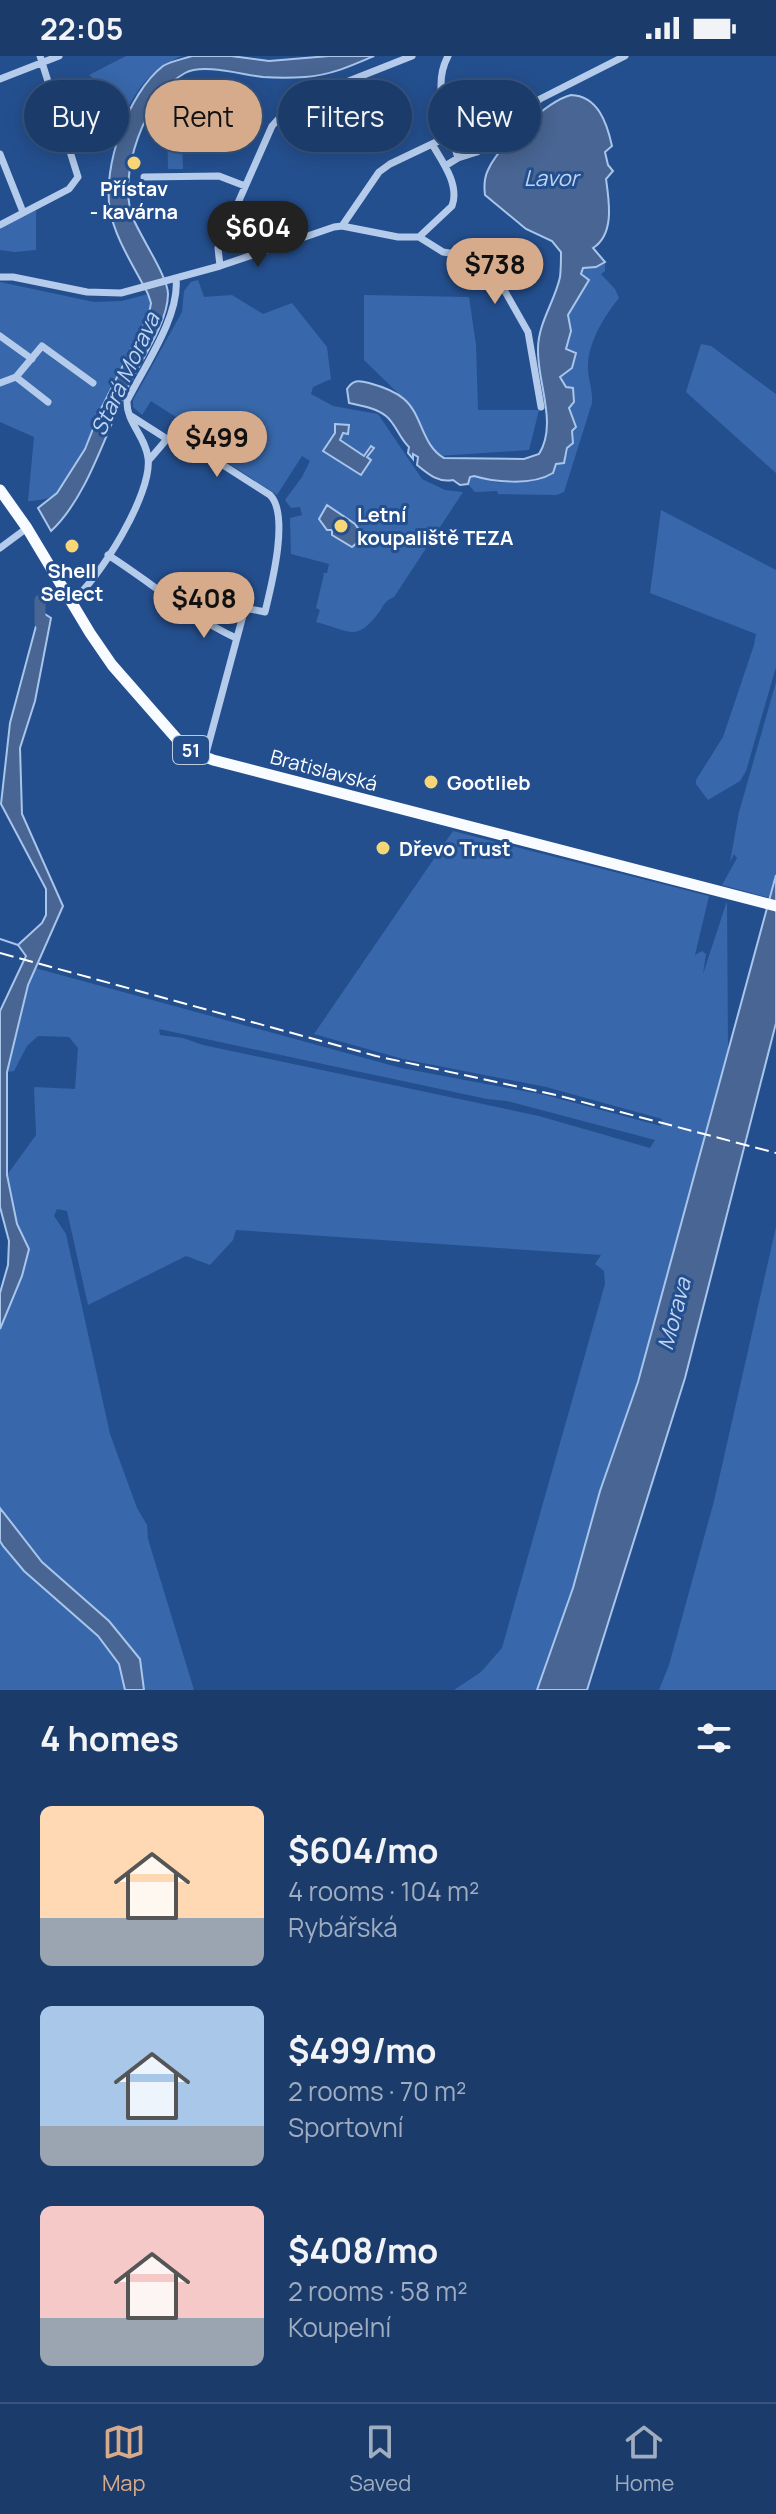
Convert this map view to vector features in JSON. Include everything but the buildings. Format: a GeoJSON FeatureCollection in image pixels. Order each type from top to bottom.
{"type":"FeatureCollection","features":[{"type":"Feature","properties":{"kind":"main road","name":"51"},"geometry":{"type":"LineString","coordinates":[[0,490],[27,528]]}},
{"type":"Feature","properties":{"kind":"main road","name":"Bratislavská"},"geometry":{"type":"LineString","coordinates":[[27,528],[112,665],[191,751],[776,906]]}},
{"type":"Feature","properties":{"kind":"street"},"geometry":{"type":"LineString","coordinates":[[0,79],[42,59],[59,56]]}},
{"type":"Feature","properties":{"kind":"street"},"geometry":{"type":"LineString","coordinates":[[220,266],[218,248],[245,186],[272,126],[293,103],[412,56]]}},
{"type":"Feature","properties":{"kind":"street"},"geometry":{"type":"LineString","coordinates":[[445,166],[477,152],[540,99],[625,56]]}},
{"type":"Feature","properties":{"kind":"street"},"geometry":{"type":"LineString","coordinates":[[441,80],[443,57]]}},
{"type":"Feature","properties":{"kind":"street"},"geometry":{"type":"LineString","coordinates":[[0,225],[69,189],[77,181],[78,172],[42,59]]}},
{"type":"Feature","properties":{"kind":"street"},"geometry":{"type":"LineString","coordinates":[[342,226],[379,172],[428,146]]}},
{"type":"Feature","properties":{"kind":"street"},"geometry":{"type":"LineString","coordinates":[[419,237],[452,206],[455,199],[452,183],[437,152]]}},
{"type":"Feature","properties":{"kind":"street"},"geometry":{"type":"LineString","coordinates":[[456,152],[458,158]]}},
{"type":"Feature","properties":{"kind":"street"},"geometry":{"type":"LineString","coordinates":[[0,154],[23,212]]}},
{"type":"Feature","properties":{"kind":"street"},"geometry":{"type":"LineString","coordinates":[[144,177],[219,176],[245,186]]}},
{"type":"Feature","properties":{"kind":"street"},"geometry":{"type":"LineString","coordinates":[[0,277],[96,293],[121,293],[220,266],[342,226],[398,237],[419,237],[443,252],[477,257],[490,265],[528,332],[541,407]]}},
{"type":"Feature","properties":{"kind":"street"},"geometry":{"type":"LineString","coordinates":[[149,460],[129,415],[127,401],[171,314],[177,294],[176,279]]}},
{"type":"Feature","properties":{"kind":"street"},"geometry":{"type":"LineString","coordinates":[[0,336],[32,359]]}},
{"type":"Feature","properties":{"kind":"street"},"geometry":{"type":"LineString","coordinates":[[0,383],[16,377],[42,346],[93,383]]}},
{"type":"Feature","properties":{"kind":"street"},"geometry":{"type":"LineString","coordinates":[[16,377],[48,402]]}},
{"type":"Feature","properties":{"kind":"street"},"geometry":{"type":"LineString","coordinates":[[129,415],[167,439],[184,440],[274,499],[277,510],[278,557],[265,612],[245,608],[205,757]]}},
{"type":"Feature","properties":{"kind":"street"},"geometry":{"type":"LineString","coordinates":[[71,602],[86,587],[134,516],[149,460],[167,439]]}},
{"type":"Feature","properties":{"kind":"street"},"geometry":{"type":"LineString","coordinates":[[0,548],[27,528]]}},
{"type":"Feature","properties":{"kind":"street"},"geometry":{"type":"LineString","coordinates":[[108,555],[145,578],[188,612],[236,638]]}},
{"type":"Feature","properties":{"kind":"shaded area"},"geometry":{"type":"Polygon","coordinates":[[[126,56],[182,56],[145,80],[129,106],[129,80],[95,80],[89,75],[126,56]]]}},
{"type":"Feature","properties":{"kind":"shaded area"},"geometry":{"type":"Polygon","coordinates":[[[168,152],[182,152],[183,169],[168,169],[168,152]]]}},
{"type":"Feature","properties":{"kind":"shaded area"},"geometry":{"type":"Polygon","coordinates":[[[36,210],[36,250],[0,250],[0,228],[36,210]]]}},
{"type":"Feature","properties":{"kind":"shaded area"},"geometry":{"type":"Polygon","coordinates":[[[605,262],[605,271],[601,274],[619,298],[603,320],[591,346],[588,369],[592,403],[564,492],[557,495],[475,492],[468,484],[470,477],[500,482],[541,478],[553,474],[556,464],[567,455],[572,431],[566,387],[560,377],[576,354],[566,349],[571,331],[568,315],[589,280],[581,274],[583,268],[596,267],[605,262]]]}},
{"type":"Feature","properties":{"kind":"shaded area"},"geometry":{"type":"Polygon","coordinates":[[[198,280],[204,297],[232,295],[263,314],[292,303],[327,347],[331,379],[313,387],[311,394],[333,406],[378,414],[422,479],[445,490],[463,492],[394,597],[358,631],[345,631],[316,622],[320,610],[316,608],[322,573],[327,573],[329,564],[291,554],[290,518],[302,515],[300,507],[291,508],[285,500],[310,461],[302,456],[277,495],[188,437],[191,432],[180,425],[182,421],[151,401],[142,415],[133,407],[133,400],[182,312],[184,291],[191,282],[198,280]]]}},
{"type":"Feature","properties":{"kind":"shaded area"},"geometry":{"type":"Polygon","coordinates":[[[0,282],[94,302],[122,301],[148,294],[150,303],[140,336],[71,476],[57,493],[39,500],[28,501],[34,437],[0,422],[0,282]]]}},
{"type":"Feature","properties":{"kind":"shaded area"},"geometry":{"type":"Polygon","coordinates":[[[364,295],[469,297],[476,345],[478,410],[539,410],[529,450],[438,456],[405,400],[364,360],[364,295]]]}},
{"type":"Feature","properties":{"kind":"shaded area"},"geometry":{"type":"Polygon","coordinates":[[[701,344],[711,346],[776,394],[776,473],[686,392],[701,344]]]}},
{"type":"Feature","properties":{"kind":"shaded area"},"geometry":{"type":"Polygon","coordinates":[[[661,510],[776,570],[776,667],[746,771],[740,781],[708,800],[696,780],[723,737],[756,634],[650,593],[661,510]]]}},
{"type":"Feature","properties":{"kind":"shaded area"},"geometry":{"type":"Polygon","coordinates":[[[776,682],[776,875],[770,898],[722,885],[737,858],[734,854],[730,862],[739,812],[776,682]]]}},
{"type":"Feature","properties":{"kind":"shaded area"},"geometry":{"type":"Polygon","coordinates":[[[453,831],[709,896],[695,955],[702,951],[706,954],[703,974],[727,901],[728,1052],[638,1382],[600,1491],[573,1588],[536,1690],[454,1690],[481,1672],[502,1648],[605,1284],[604,1271],[595,1264],[601,1255],[236,1230],[233,1240],[210,1265],[186,1256],[88,1305],[67,1211],[57,1209],[54,1216],[66,1234],[110,1434],[137,1508],[147,1525],[148,1539],[194,1690],[144,1690],[140,1658],[109,1621],[42,1562],[0,1508],[0,1329],[29,1249],[17,1224],[7,1175],[36,1135],[34,1087],[75,1089],[78,1048],[69,1037],[38,1036],[27,1046],[14,1071],[7,1072],[14,1034],[35,968],[401,1068],[545,1095],[661,1126],[662,1119],[546,1087],[403,1059],[314,1034],[453,831]],[[159,1029],[160,1035],[539,1116],[650,1148],[655,1140],[507,1101],[159,1029]]]}},
{"type":"Feature","properties":{"kind":"shaded area"},"geometry":{"type":"Polygon","coordinates":[[[776,1227],[776,1690],[659,1690],[669,1665],[714,1501],[776,1227]]]}},
{"type":"Feature","properties":{"kind":"shaded area"},"geometry":{"type":"Polygon","coordinates":[[[0,1541],[27,1574],[98,1635],[111,1650],[121,1669],[125,1690],[0,1690],[0,1541]]]}},
{"type":"Feature","properties":{"kind":"water"},"geometry":{"type":"Polygon","coordinates":[[[192,56],[231,56],[269,61],[374,56],[349,67],[305,77],[268,77],[202,69],[185,73],[176,80],[149,80],[166,64],[192,56]]]}},
{"type":"Feature","properties":{"kind":"water"},"geometry":{"type":"Polygon","coordinates":[[[145,85],[145,122],[132,159],[128,181],[129,201],[133,218],[164,277],[167,306],[85,484],[75,502],[51,531],[38,508],[57,493],[85,449],[101,409],[149,314],[151,303],[121,242],[110,210],[109,193],[114,152],[129,152],[129,112],[145,85]]]}},
{"type":"Feature","properties":{"kind":"water","name":"Lavor"},"geometry":{"type":"Polygon","coordinates":[[[571,95],[580,97],[600,112],[612,146],[605,152],[613,171],[606,179],[608,226],[600,242],[593,248],[605,262],[596,267],[583,268],[581,274],[589,280],[568,315],[571,331],[566,349],[576,353],[572,368],[560,377],[566,387],[573,388],[574,402],[569,408],[576,427],[572,431],[573,443],[567,448],[564,463],[556,464],[553,473],[535,480],[502,481],[474,476],[470,477],[468,484],[460,485],[453,480],[438,479],[417,465],[418,457],[413,454],[413,459],[408,453],[409,447],[386,416],[349,403],[347,389],[354,382],[362,381],[400,396],[415,413],[431,446],[444,458],[524,459],[539,454],[547,430],[547,416],[539,339],[560,277],[561,252],[552,241],[526,229],[485,195],[485,182],[500,152],[541,152],[541,112],[571,95]]]}},
{"type":"Feature","properties":{"kind":"water"},"geometry":{"type":"Polygon","coordinates":[[[335,424],[349,425],[348,434],[343,433],[340,440],[364,456],[371,446],[374,448],[367,457],[371,460],[361,475],[323,451],[335,433],[335,424]]]}},
{"type":"Feature","properties":{"kind":"water","name":"Letní koupaliště TEZA"},"geometry":{"type":"Polygon","coordinates":[[[327,505],[355,524],[364,537],[352,547],[332,535],[332,530],[327,530],[319,519],[327,505]]]}},
{"type":"Feature","properties":{"kind":"water"},"geometry":{"type":"Polygon","coordinates":[[[40,611],[51,618],[35,701],[20,748],[22,814],[63,906],[28,985],[7,1072],[7,1175],[17,1224],[29,1249],[22,1276],[0,1329],[0,1293],[8,1265],[9,1241],[0,1207],[0,1011],[26,956],[18,945],[42,923],[46,915],[46,889],[1,804],[10,723],[40,611]]]}},
{"type":"Feature","properties":{"kind":"water","name":"Morava"},"geometry":{"type":"Polygon","coordinates":[[[776,875],[776,1023],[685,1378],[587,1690],[537,1690],[573,1588],[600,1491],[638,1382],[776,875]]]}},
{"type":"Feature","properties":{"kind":"water"},"geometry":{"type":"Polygon","coordinates":[[[0,1508],[42,1562],[109,1621],[140,1659],[144,1690],[125,1690],[119,1664],[98,1636],[24,1571],[3,1546],[0,1541],[0,1508]]]}},
{"type":"Feature","properties":{"kind":"waterway","name":"Stará Morava"},"geometry":{"type":"LineString","coordinates":[[40,600],[40,623]]}},
{"type":"Feature","properties":{"kind":"waterway"},"geometry":{"type":"LineString","coordinates":[[0,939],[18,945]]}},
{"type":"Feature","properties":{"kind":"railway"},"geometry":{"type":"LineString","coordinates":[[0,953],[376,1056],[556,1095],[776,1153]]}},
{"type":"Feature","properties":{"kind":"place","name":"Přístav - kavárna"},"geometry":{"type":"Point","coordinates":[134,163]}},
{"type":"Feature","properties":{"kind":"place","name":"Letní koupaliště TEZA"},"geometry":{"type":"Point","coordinates":[341,526]}},
{"type":"Feature","properties":{"kind":"place","name":"Shell Select"},"geometry":{"type":"Point","coordinates":[72,546]}},
{"type":"Feature","properties":{"kind":"place","name":"Gootlieb"},"geometry":{"type":"Point","coordinates":[431,782]}},
{"type":"Feature","properties":{"kind":"place","name":"Dřevo Trust"},"geometry":{"type":"Point","coordinates":[383,848]}}]}
